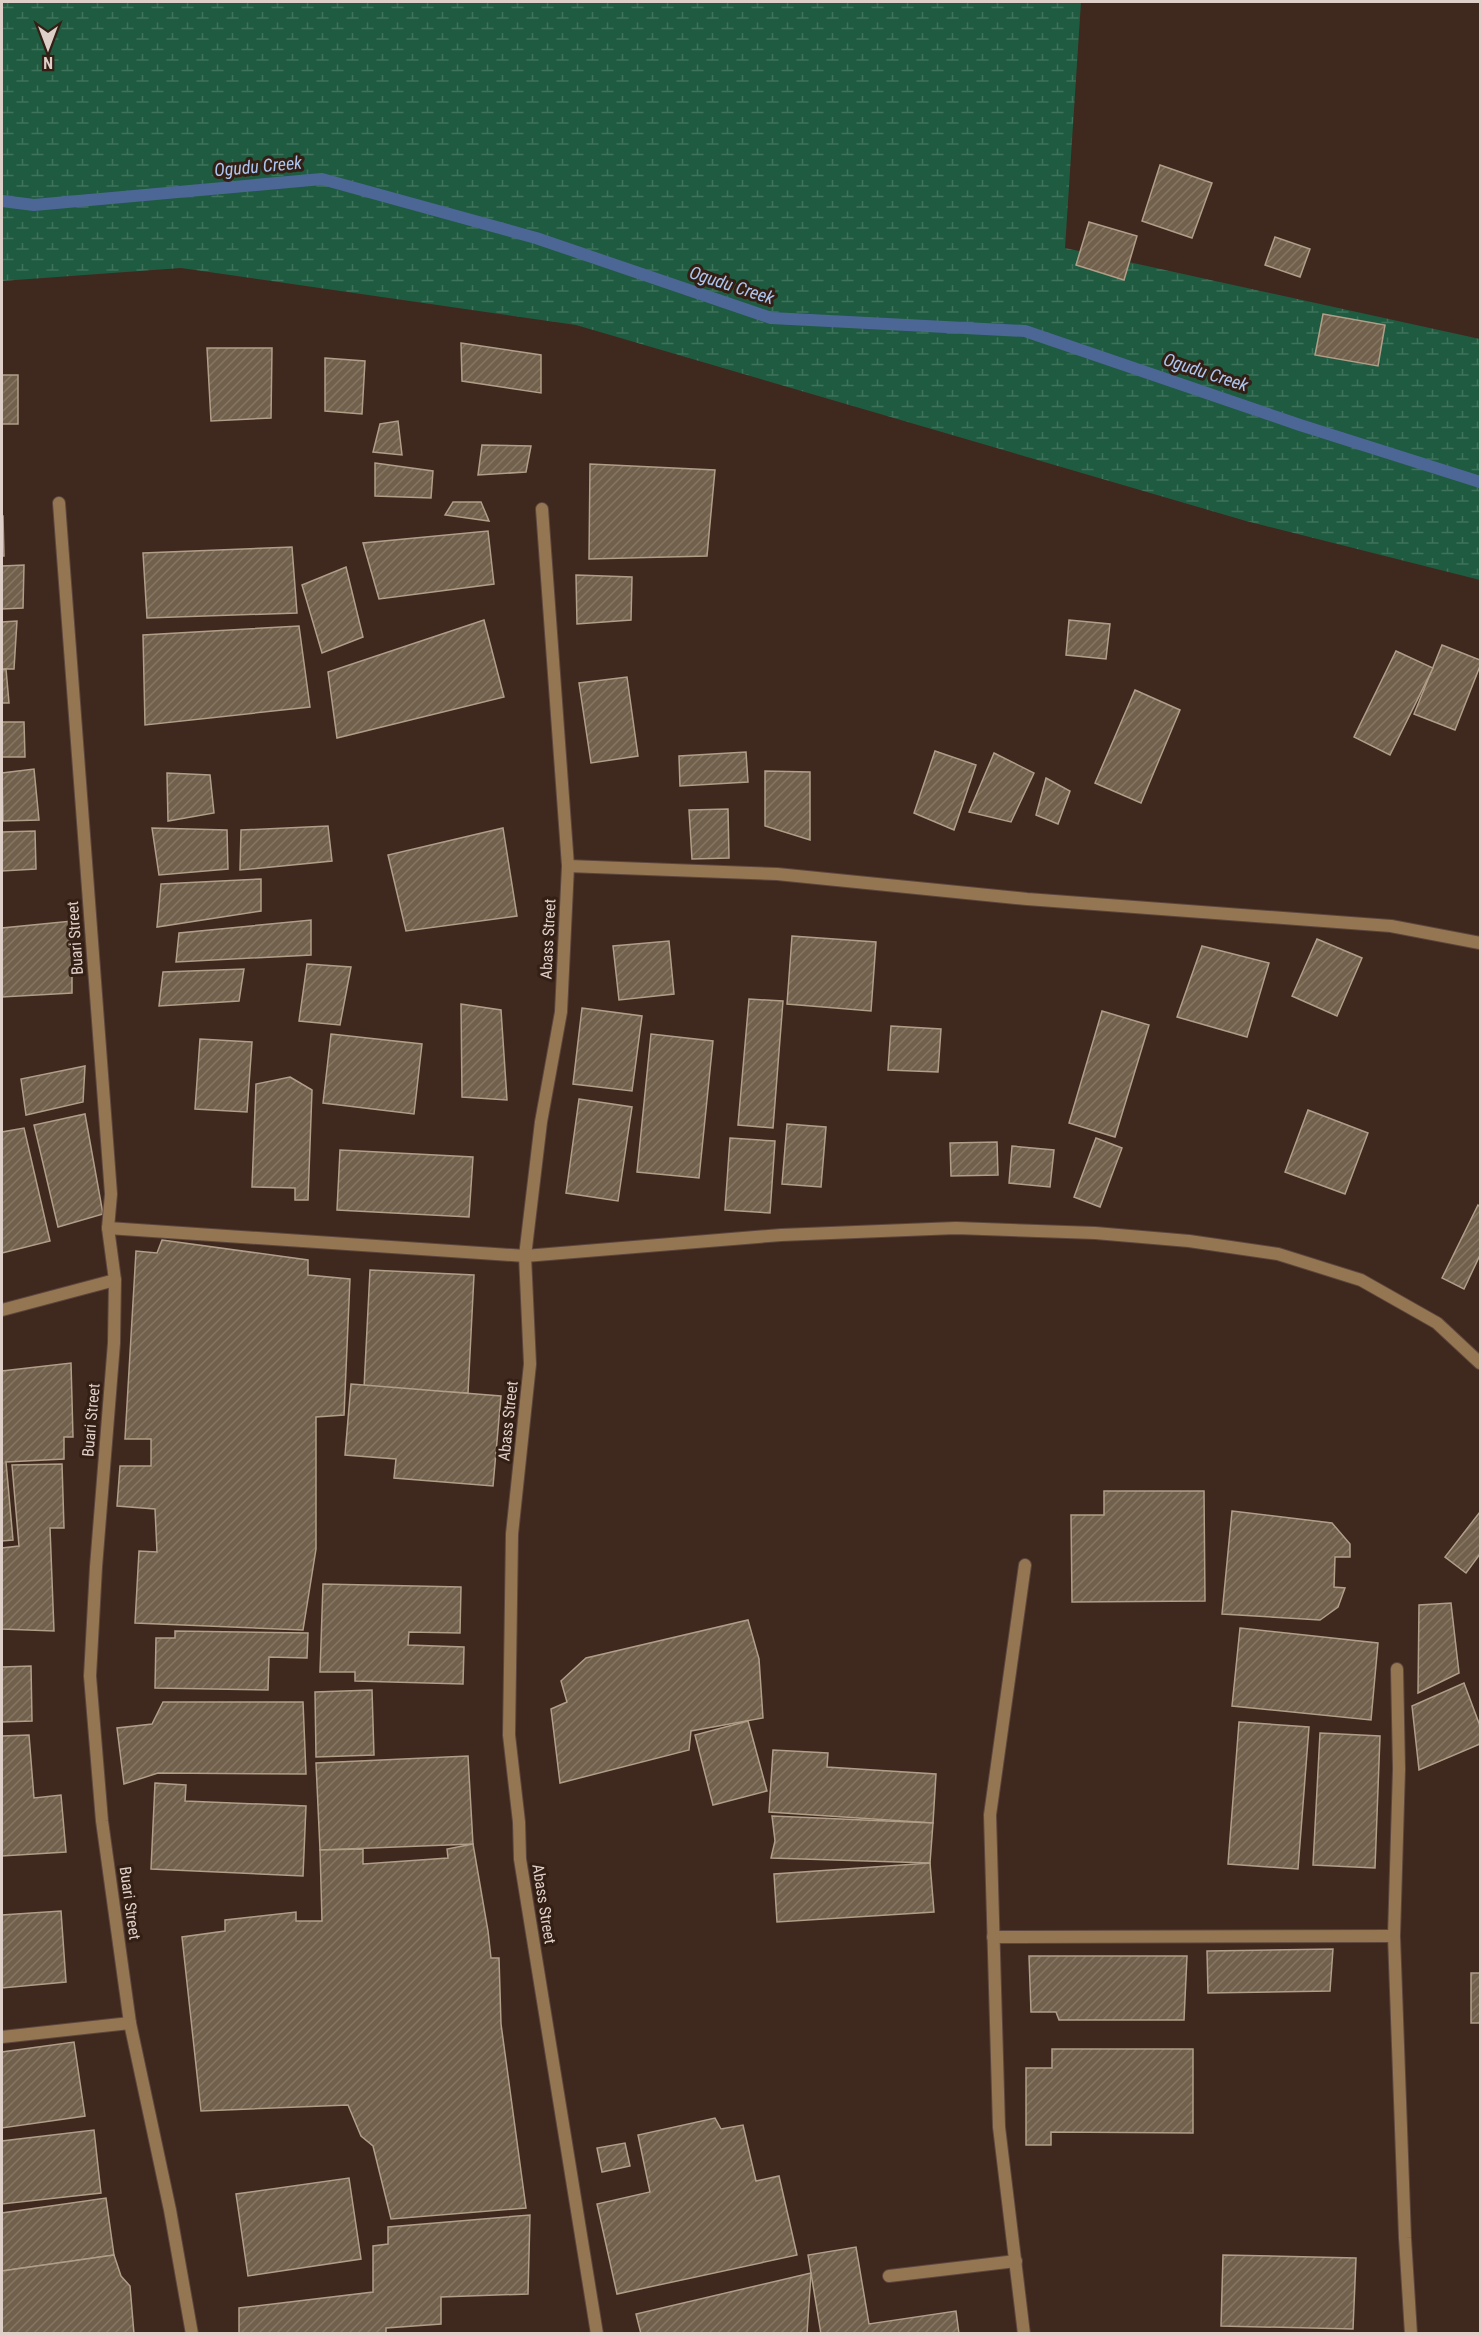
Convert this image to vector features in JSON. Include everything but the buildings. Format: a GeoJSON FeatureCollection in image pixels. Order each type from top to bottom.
{"type":"FeatureCollection","features":[{"type":"Feature","properties":{"kind":"street","name":"Buari Street"},"geometry":{"type":"LineString","coordinates":[[59,503],[111,1194],[108,1228],[115,1280],[114,1343],[96,1567],[90,1676],[102,1821],[130,2023],[170,2210],[192,2334]]}},
{"type":"Feature","properties":{"kind":"street","name":"Abass Street"},"geometry":{"type":"LineString","coordinates":[[542,509],[568,866],[561,1012],[541,1122],[525,1256],[530,1364],[513,1534],[509,1735],[519,1822],[520,1859],[597,2334]]}},
{"type":"Feature","properties":{"kind":"street"},"geometry":{"type":"LineString","coordinates":[[568,866],[777,874],[1027,899],[1391,926],[1480,943]]}},
{"type":"Feature","properties":{"kind":"street"},"geometry":{"type":"LineString","coordinates":[[108,1228],[525,1256],[781,1235],[956,1228],[1095,1233],[1189,1241],[1278,1254],[1361,1280],[1437,1323],[1480,1363]]}},
{"type":"Feature","properties":{"kind":"street"},"geometry":{"type":"LineString","coordinates":[[2,1310],[115,1280]]}},
{"type":"Feature","properties":{"kind":"street"},"geometry":{"type":"LineString","coordinates":[[1024,2334],[999,2127],[990,1815],[1025,1565]]}},
{"type":"Feature","properties":{"kind":"street"},"geometry":{"type":"LineString","coordinates":[[1397,1669],[1399,1769],[1395,1936],[1405,2238],[1411,2334]]}},
{"type":"Feature","properties":{"kind":"street"},"geometry":{"type":"LineString","coordinates":[[993,1937],[1395,1936]]}},
{"type":"Feature","properties":{"kind":"street"},"geometry":{"type":"LineString","coordinates":[[2,2037],[130,2023]]}},
{"type":"Feature","properties":{"kind":"street"},"geometry":{"type":"LineString","coordinates":[[889,2276],[1016,2261]]}},
{"type":"Feature","properties":{"kind":"green space"},"geometry":{"type":"Polygon","coordinates":[[[2,2],[1081,2],[1065,248],[1480,339],[1480,580],[1246,521],[576,325],[181,268],[2,281],[2,2]]]}},
{"type":"Feature","properties":{"kind":"waterway","name":"Ogudu Creek"},"geometry":{"type":"LineString","coordinates":[[2,201],[34,205],[322,179],[536,238],[771,318],[1025,331],[1300,425],[1480,482]]}}]}
